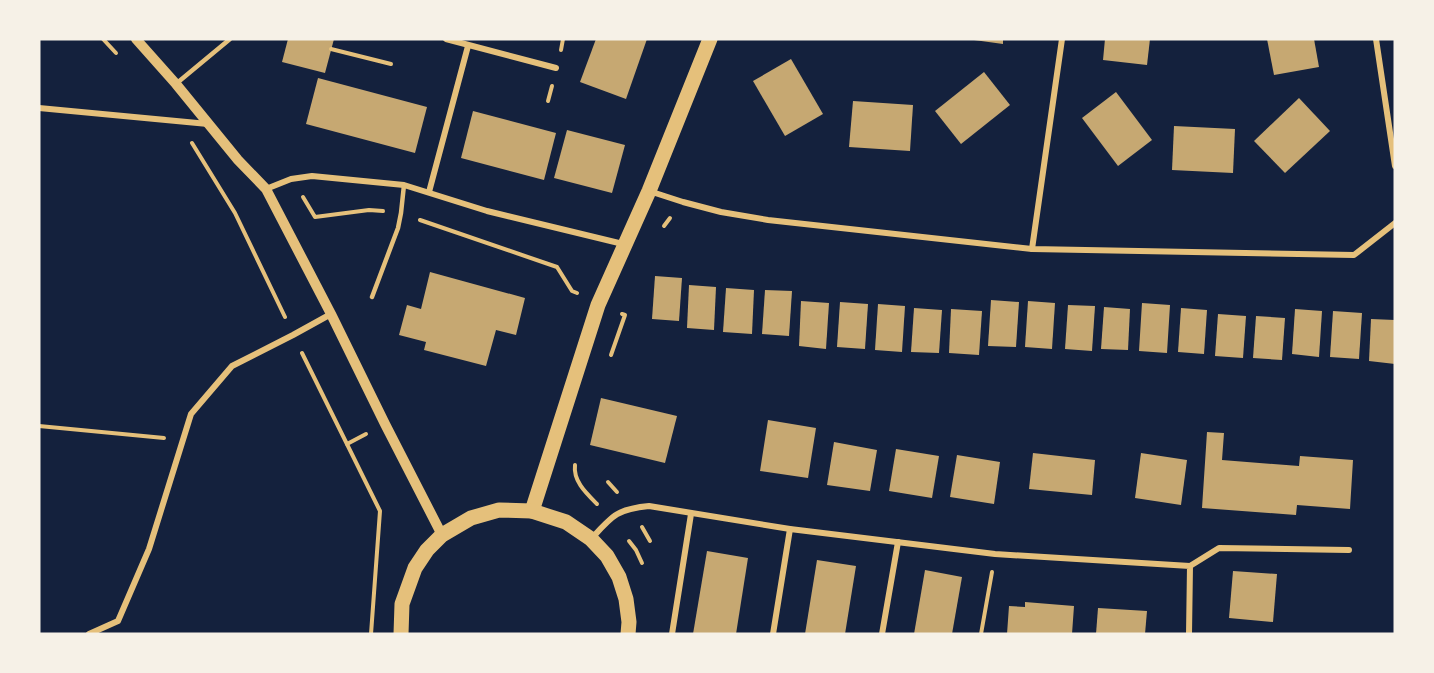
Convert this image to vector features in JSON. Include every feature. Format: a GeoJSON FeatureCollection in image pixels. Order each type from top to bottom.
{"type":"FeatureCollection","features":[{"type":"Feature","properties":{"kind":"main road"},"geometry":{"type":"LineString","coordinates":[[532,511],[598,305],[649,190],[710,39]]}},
{"type":"Feature","properties":{"kind":"main road"},"geometry":{"type":"LineString","coordinates":[[400,634],[402,604],[415,568],[427,550],[442,535],[471,518],[499,510],[532,511],[566,522],[591,539],[607,556],[619,577],[627,599],[628,634]]}},
{"type":"Feature","properties":{"kind":"street"},"geometry":{"type":"LineString","coordinates":[[136,39],[238,160],[266,189],[442,535]]}},
{"type":"Feature","properties":{"kind":"street"},"geometry":{"type":"LineString","coordinates":[[446,39],[556,69]]}},
{"type":"Feature","properties":{"kind":"street"},"geometry":{"type":"LineString","coordinates":[[1032,249],[1062,39]]}},
{"type":"Feature","properties":{"kind":"street"},"geometry":{"type":"LineString","coordinates":[[1376,39],[1395,166]]}},
{"type":"Feature","properties":{"kind":"street"},"geometry":{"type":"LineString","coordinates":[[429,192],[468,46]]}},
{"type":"Feature","properties":{"kind":"street"},"geometry":{"type":"LineString","coordinates":[[39,108],[209,124]]}},
{"type":"Feature","properties":{"kind":"street"},"geometry":{"type":"LineString","coordinates":[[266,189],[291,179],[312,176],[404,185],[487,211],[624,244]]}},
{"type":"Feature","properties":{"kind":"street"},"geometry":{"type":"LineString","coordinates":[[649,190],[721,212],[768,220],[1032,249],[1354,255],[1395,223]]}},
{"type":"Feature","properties":{"kind":"street"},"geometry":{"type":"LineString","coordinates":[[89,634],[118,621],[149,549],[191,414],[232,366],[331,314]]}},
{"type":"Feature","properties":{"kind":"street"},"geometry":{"type":"LineString","coordinates":[[591,539],[619,512],[649,506],[790,529],[995,554],[1190,566],[1219,548],[1349,550]]}},
{"type":"Feature","properties":{"kind":"street"},"geometry":{"type":"LineString","coordinates":[[672,634],[691,514]]}},
{"type":"Feature","properties":{"kind":"street"},"geometry":{"type":"LineString","coordinates":[[773,634],[790,529]]}},
{"type":"Feature","properties":{"kind":"street"},"geometry":{"type":"LineString","coordinates":[[882,634],[898,542]]}},
{"type":"Feature","properties":{"kind":"street"},"geometry":{"type":"LineString","coordinates":[[1189,634],[1190,566]]}},
{"type":"Feature","properties":{"kind":"lane"},"geometry":{"type":"LineString","coordinates":[[176,84],[231,39]]}},
{"type":"Feature","properties":{"kind":"lane"},"geometry":{"type":"LineString","coordinates":[[372,297],[398,228],[404,185]]}},
{"type":"Feature","properties":{"kind":"path"},"geometry":{"type":"LineString","coordinates":[[331,49],[391,64]]}},
{"type":"Feature","properties":{"kind":"path"},"geometry":{"type":"LineString","coordinates":[[291,179],[315,217],[369,210],[401,213],[557,267],[572,291],[598,305],[625,315],[608,364]]}},
{"type":"Feature","properties":{"kind":"path"},"geometry":{"type":"LineString","coordinates":[[39,426],[183,440]]}},
{"type":"Feature","properties":{"kind":"path"},"geometry":{"type":"LineString","coordinates":[[576,459],[574,470],[581,488],[611,518],[636,550],[644,568]]}},
{"type":"Feature","properties":{"kind":"path"},"geometry":{"type":"LineString","coordinates":[[981,634],[995,554]]}},
{"type":"Feature","properties":{"kind":"building"},"geometry":{"type":"Polygon","coordinates":[[[288,39],[334,39],[325,73],[282,62],[288,39]]]}},
{"type":"Feature","properties":{"kind":"building"},"geometry":{"type":"Polygon","coordinates":[[[596,39],[647,39],[626,99],[580,82],[596,39]]]}},
{"type":"Feature","properties":{"kind":"building"},"geometry":{"type":"Polygon","coordinates":[[[1003,39],[1003,44],[974,40],[1003,39]]]}},
{"type":"Feature","properties":{"kind":"building"},"geometry":{"type":"Polygon","coordinates":[[[1105,39],[1150,39],[1147,65],[1103,60],[1105,39]]]}},
{"type":"Feature","properties":{"kind":"building"},"geometry":{"type":"Polygon","coordinates":[[[1267,39],[1314,39],[1319,67],[1274,75],[1267,39]]]}},
{"type":"Feature","properties":{"kind":"building"},"geometry":{"type":"Polygon","coordinates":[[[791,59],[823,114],[785,136],[753,81],[791,59]]]}},
{"type":"Feature","properties":{"kind":"building"},"geometry":{"type":"Polygon","coordinates":[[[984,72],[1010,105],[961,144],[935,111],[984,72]]]}},
{"type":"Feature","properties":{"kind":"building"},"geometry":{"type":"Polygon","coordinates":[[[318,78],[427,107],[415,153],[306,124],[318,78]]]}},
{"type":"Feature","properties":{"kind":"building"},"geometry":{"type":"Polygon","coordinates":[[[1116,92],[1152,140],[1118,166],[1082,118],[1116,92]]]}},
{"type":"Feature","properties":{"kind":"building"},"geometry":{"type":"Polygon","coordinates":[[[1299,98],[1330,131],[1285,173],[1254,141],[1299,98]]]}},
{"type":"Feature","properties":{"kind":"building"},"geometry":{"type":"Polygon","coordinates":[[[853,101],[913,105],[910,151],[849,147],[853,101]]]}},
{"type":"Feature","properties":{"kind":"building"},"geometry":{"type":"Polygon","coordinates":[[[473,111],[556,133],[544,180],[461,158],[473,111]]]}},
{"type":"Feature","properties":{"kind":"building"},"geometry":{"type":"Polygon","coordinates":[[[1174,126],[1235,129],[1233,173],[1172,170],[1174,126]]]}},
{"type":"Feature","properties":{"kind":"building"},"geometry":{"type":"Polygon","coordinates":[[[567,130],[625,145],[612,193],[554,178],[567,130]]]}},
{"type":"Feature","properties":{"kind":"building"},"geometry":{"type":"Polygon","coordinates":[[[430,272],[525,298],[516,335],[496,330],[486,366],[424,350],[426,342],[399,335],[407,305],[421,309],[430,272]]]}},
{"type":"Feature","properties":{"kind":"building"},"geometry":{"type":"Polygon","coordinates":[[[655,276],[682,278],[679,321],[652,319],[655,276]]]}},
{"type":"Feature","properties":{"kind":"building"},"geometry":{"type":"Polygon","coordinates":[[[689,285],[716,287],[714,330],[687,328],[689,285]]]}},
{"type":"Feature","properties":{"kind":"building"},"geometry":{"type":"Polygon","coordinates":[[[726,288],[754,290],[752,334],[723,332],[726,288]]]}},
{"type":"Feature","properties":{"kind":"building"},"geometry":{"type":"Polygon","coordinates":[[[765,290],[792,291],[789,336],[762,334],[765,290]]]}},
{"type":"Feature","properties":{"kind":"building"},"geometry":{"type":"Polygon","coordinates":[[[991,300],[1019,302],[1016,347],[988,346],[991,300]]]}},
{"type":"Feature","properties":{"kind":"building"},"geometry":{"type":"Polygon","coordinates":[[[801,301],[829,303],[826,349],[799,346],[801,301]]]}},
{"type":"Feature","properties":{"kind":"building"},"geometry":{"type":"Polygon","coordinates":[[[1028,301],[1055,303],[1052,349],[1025,347],[1028,301]]]}},
{"type":"Feature","properties":{"kind":"building"},"geometry":{"type":"Polygon","coordinates":[[[840,302],[868,304],[865,349],[837,347],[840,302]]]}},
{"type":"Feature","properties":{"kind":"building"},"geometry":{"type":"Polygon","coordinates":[[[1142,303],[1170,305],[1167,353],[1139,351],[1142,303]]]}},
{"type":"Feature","properties":{"kind":"building"},"geometry":{"type":"Polygon","coordinates":[[[878,304],[905,306],[902,352],[875,350],[878,304]]]}},
{"type":"Feature","properties":{"kind":"building"},"geometry":{"type":"Polygon","coordinates":[[[1068,305],[1095,306],[1092,351],[1065,349],[1068,305]]]}},
{"type":"Feature","properties":{"kind":"building"},"geometry":{"type":"Polygon","coordinates":[[[1104,307],[1130,309],[1128,350],[1101,349],[1104,307]]]}},
{"type":"Feature","properties":{"kind":"building"},"geometry":{"type":"Polygon","coordinates":[[[914,308],[942,310],[939,353],[911,352],[914,308]]]}},
{"type":"Feature","properties":{"kind":"building"},"geometry":{"type":"Polygon","coordinates":[[[1181,308],[1207,310],[1204,354],[1178,352],[1181,308]]]}},
{"type":"Feature","properties":{"kind":"building"},"geometry":{"type":"Polygon","coordinates":[[[951,309],[982,311],[979,355],[949,353],[951,309]]]}},
{"type":"Feature","properties":{"kind":"building"},"geometry":{"type":"Polygon","coordinates":[[[1295,309],[1322,311],[1319,357],[1292,354],[1295,309]]]}},
{"type":"Feature","properties":{"kind":"building"},"geometry":{"type":"Polygon","coordinates":[[[1333,311],[1362,313],[1359,359],[1330,357],[1333,311]]]}},
{"type":"Feature","properties":{"kind":"building"},"geometry":{"type":"Polygon","coordinates":[[[1218,314],[1246,316],[1243,358],[1215,356],[1218,314]]]}},
{"type":"Feature","properties":{"kind":"building"},"geometry":{"type":"Polygon","coordinates":[[[1256,316],[1285,318],[1282,360],[1253,358],[1256,316]]]}},
{"type":"Feature","properties":{"kind":"building"},"geometry":{"type":"Polygon","coordinates":[[[1371,319],[1395,320],[1395,364],[1369,361],[1371,319]]]}},
{"type":"Feature","properties":{"kind":"building"},"geometry":{"type":"Polygon","coordinates":[[[601,398],[677,416],[665,463],[590,445],[601,398]]]}},
{"type":"Feature","properties":{"kind":"building"},"geometry":{"type":"Polygon","coordinates":[[[768,420],[816,428],[808,478],[760,471],[768,420]]]}},
{"type":"Feature","properties":{"kind":"building"},"geometry":{"type":"Polygon","coordinates":[[[1207,432],[1224,433],[1222,460],[1299,466],[1300,456],[1353,460],[1350,509],[1297,505],[1296,515],[1202,508],[1207,432]]]}},
{"type":"Feature","properties":{"kind":"building"},"geometry":{"type":"Polygon","coordinates":[[[834,442],[877,450],[870,491],[827,485],[834,442]]]}},
{"type":"Feature","properties":{"kind":"building"},"geometry":{"type":"Polygon","coordinates":[[[896,449],[939,456],[932,498],[889,491],[896,449]]]}},
{"type":"Feature","properties":{"kind":"building"},"geometry":{"type":"Polygon","coordinates":[[[1033,453],[1095,460],[1092,495],[1029,489],[1033,453]]]}},
{"type":"Feature","properties":{"kind":"building"},"geometry":{"type":"Polygon","coordinates":[[[1141,453],[1187,460],[1181,505],[1135,498],[1141,453]]]}},
{"type":"Feature","properties":{"kind":"building"},"geometry":{"type":"Polygon","coordinates":[[[957,455],[1000,462],[994,504],[950,497],[957,455]]]}},
{"type":"Feature","properties":{"kind":"building"},"geometry":{"type":"Polygon","coordinates":[[[707,551],[748,558],[736,634],[693,634],[707,551]]]}},
{"type":"Feature","properties":{"kind":"building"},"geometry":{"type":"Polygon","coordinates":[[[817,560],[856,566],[845,634],[805,634],[817,560]]]}},
{"type":"Feature","properties":{"kind":"building"},"geometry":{"type":"Polygon","coordinates":[[[925,570],[962,577],[952,634],[914,634],[925,570]]]}},
{"type":"Feature","properties":{"kind":"building"},"geometry":{"type":"Polygon","coordinates":[[[1233,571],[1277,574],[1273,622],[1229,618],[1233,571]]]}},
{"type":"Feature","properties":{"kind":"building"},"geometry":{"type":"Polygon","coordinates":[[[1025,602],[1074,606],[1072,634],[1007,634],[1009,606],[1025,607],[1025,602]]]}},
{"type":"Feature","properties":{"kind":"building"},"geometry":{"type":"Polygon","coordinates":[[[1098,608],[1147,611],[1145,634],[1096,634],[1098,608]]]}}]}
